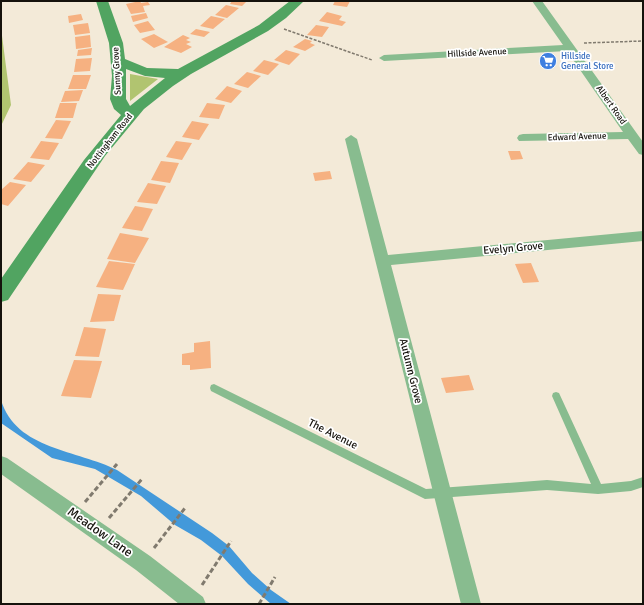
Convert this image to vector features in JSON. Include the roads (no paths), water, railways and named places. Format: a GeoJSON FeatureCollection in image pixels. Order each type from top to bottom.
{"type":"FeatureCollection","features":[{"type":"Feature","properties":{"kind":"street","name":"Sunny Grove"},"geometry":{"type":"LineString","coordinates":[[102,1],[116,43],[118,61],[118,99],[120,106],[130,114]]}},
{"type":"Feature","properties":{"kind":"street","name":"Nottingham Road"},"geometry":{"type":"LineString","coordinates":[[1,294],[99,152],[130,114],[151,95],[180,74],[268,24],[298,1]]}},
{"type":"Feature","properties":{"kind":"street","name":"Albert Road"},"geometry":{"type":"LineString","coordinates":[[537,1],[643,151]]}},
{"type":"Feature","properties":{"kind":"street","name":"Hillside Avenue"},"geometry":{"type":"LineString","coordinates":[[384,58],[569,46]]}},
{"type":"Feature","properties":{"kind":"street"},"geometry":{"type":"LineString","coordinates":[[118,61],[145,72],[180,74]]}},
{"type":"Feature","properties":{"kind":"street","name":"Edward Avenue"},"geometry":{"type":"LineString","coordinates":[[522,138],[632,136]]}},
{"type":"Feature","properties":{"kind":"street","name":"Autumn Grove"},"geometry":{"type":"LineString","coordinates":[[351,139],[471,604]]}},
{"type":"Feature","properties":{"kind":"street","name":"Evelyn Grove"},"geometry":{"type":"LineString","coordinates":[[383,261],[643,236]]}},
{"type":"Feature","properties":{"kind":"street","name":"Meadow Lane"},"geometry":{"type":"LineString","coordinates":[[1,464],[98,531],[187,600]]}},
{"type":"Feature","properties":{"kind":"lane","name":"The Avenue"},"geometry":{"type":"LineString","coordinates":[[214,388],[425,494],[442,494],[547,485],[598,489],[630,486],[643,482]]}},
{"type":"Feature","properties":{"kind":"lane"},"geometry":{"type":"LineString","coordinates":[[556,396],[598,489]]}},
{"type":"Feature","properties":{"kind":"water"},"geometry":{"type":"Polygon","coordinates":[[[1,400],[9,417],[20,429],[34,439],[117,470],[212,533],[229,546],[252,573],[271,590],[291,604],[271,604],[248,584],[222,556],[201,540],[175,525],[141,496],[95,469],[52,458],[1,423],[1,400]]]}},
{"type":"Feature","properties":{"kind":"place","name":"Hillside General Store"},"geometry":{"type":"Point","coordinates":[548,61]}}]}
